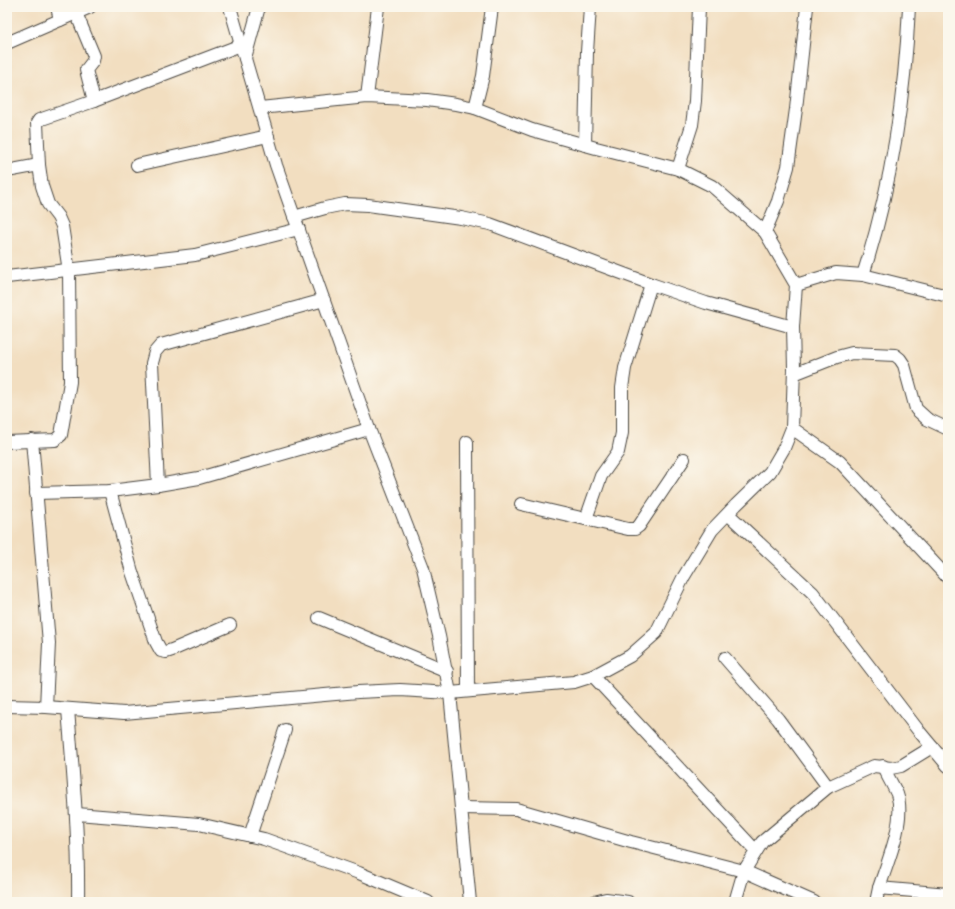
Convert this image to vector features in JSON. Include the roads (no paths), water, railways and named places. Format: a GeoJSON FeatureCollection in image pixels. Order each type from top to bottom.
{"type":"FeatureCollection","features":[{"type":"Feature","properties":{"kind":"street"},"geometry":{"type":"LineString","coordinates":[[57,7],[60,20]]}},
{"type":"Feature","properties":{"kind":"street"},"geometry":{"type":"LineString","coordinates":[[7,43],[90,7]]}},
{"type":"Feature","properties":{"kind":"street"},"geometry":{"type":"LineString","coordinates":[[230,7],[276,165],[298,229],[369,429],[423,568],[447,671],[462,808],[470,902]]}},
{"type":"Feature","properties":{"kind":"street"},"geometry":{"type":"LineString","coordinates":[[245,58],[258,7]]}},
{"type":"Feature","properties":{"kind":"street"},"geometry":{"type":"LineString","coordinates":[[367,97],[378,7]]}},
{"type":"Feature","properties":{"kind":"street"},"geometry":{"type":"LineString","coordinates":[[475,108],[483,76],[492,7]]}},
{"type":"Feature","properties":{"kind":"street"},"geometry":{"type":"LineString","coordinates":[[585,145],[587,52],[590,7]]}},
{"type":"Feature","properties":{"kind":"street"},"geometry":{"type":"LineString","coordinates":[[678,169],[692,125],[695,102],[699,7]]}},
{"type":"Feature","properties":{"kind":"street"},"geometry":{"type":"LineString","coordinates":[[765,232],[778,201],[788,167],[807,7]]}},
{"type":"Feature","properties":{"kind":"street"},"geometry":{"type":"LineString","coordinates":[[863,275],[878,221],[900,111],[908,38],[909,7]]}},
{"type":"Feature","properties":{"kind":"street"},"geometry":{"type":"LineString","coordinates":[[76,13],[94,56],[93,61],[86,70],[94,101]]}},
{"type":"Feature","properties":{"kind":"street"},"geometry":{"type":"LineString","coordinates":[[7,442],[55,440],[61,436],[70,382],[69,271],[62,226],[58,217],[48,204],[42,186],[39,165],[37,123],[39,120],[94,101],[241,45]]}},
{"type":"Feature","properties":{"kind":"street"},"geometry":{"type":"LineString","coordinates":[[7,706],[46,707],[124,713],[358,692],[400,690],[450,693],[468,692],[574,682],[593,676],[630,656],[656,633],[683,578],[712,530],[770,472],[784,448],[792,428],[794,374],[793,327],[796,285],[765,232],[712,186],[678,169],[532,130],[475,108],[456,104],[427,100],[367,97],[260,108]]}},
{"type":"Feature","properties":{"kind":"street"},"geometry":{"type":"LineString","coordinates":[[137,165],[268,136]]}},
{"type":"Feature","properties":{"kind":"street"},"geometry":{"type":"LineString","coordinates":[[7,172],[39,165]]}},
{"type":"Feature","properties":{"kind":"street"},"geometry":{"type":"LineString","coordinates":[[294,216],[345,204],[368,205],[462,218],[490,224],[706,303],[793,327]]}},
{"type":"Feature","properties":{"kind":"street"},"geometry":{"type":"LineString","coordinates":[[7,277],[195,256],[298,229]]}},
{"type":"Feature","properties":{"kind":"street"},"geometry":{"type":"LineString","coordinates":[[796,285],[836,273],[863,275],[948,296]]}},
{"type":"Feature","properties":{"kind":"street"},"geometry":{"type":"LineString","coordinates":[[586,518],[601,476],[618,452],[622,433],[622,388],[625,368],[651,284]]}},
{"type":"Feature","properties":{"kind":"street"},"geometry":{"type":"LineString","coordinates":[[158,485],[152,362],[155,352],[161,345],[324,300]]}},
{"type":"Feature","properties":{"kind":"street"},"geometry":{"type":"LineString","coordinates":[[794,374],[837,357],[852,353],[895,355],[900,358],[904,365],[916,409],[927,419],[948,429]]}},
{"type":"Feature","properties":{"kind":"street"},"geometry":{"type":"LineString","coordinates":[[792,428],[840,462],[948,578]]}},
{"type":"Feature","properties":{"kind":"street"},"geometry":{"type":"LineString","coordinates":[[36,493],[110,491],[199,478],[369,429]]}},
{"type":"Feature","properties":{"kind":"street"},"geometry":{"type":"LineString","coordinates":[[32,440],[49,643],[46,707]]}},
{"type":"Feature","properties":{"kind":"street"},"geometry":{"type":"LineString","coordinates":[[466,442],[468,692]]}},
{"type":"Feature","properties":{"kind":"street"},"geometry":{"type":"LineString","coordinates":[[521,504],[628,529],[635,529],[639,526],[684,459]]}},
{"type":"Feature","properties":{"kind":"street"},"geometry":{"type":"LineString","coordinates":[[110,491],[132,572],[156,642],[162,651],[166,652],[172,650],[230,625]]}},
{"type":"Feature","properties":{"kind":"street"},"geometry":{"type":"LineString","coordinates":[[728,514],[813,593],[948,766]]}},
{"type":"Feature","properties":{"kind":"street"},"geometry":{"type":"LineString","coordinates":[[319,618],[447,671]]}},
{"type":"Feature","properties":{"kind":"street"},"geometry":{"type":"LineString","coordinates":[[724,658],[778,719],[828,786]]}},
{"type":"Feature","properties":{"kind":"street"},"geometry":{"type":"LineString","coordinates":[[593,676],[756,851]]}},
{"type":"Feature","properties":{"kind":"street"},"geometry":{"type":"LineString","coordinates":[[68,709],[77,814],[79,865],[78,902]]}},
{"type":"Feature","properties":{"kind":"street"},"geometry":{"type":"LineString","coordinates":[[250,836],[285,730]]}},
{"type":"Feature","properties":{"kind":"street"},"geometry":{"type":"LineString","coordinates":[[735,902],[744,871],[762,842],[828,786],[874,766],[891,768],[901,766],[932,747]]}},
{"type":"Feature","properties":{"kind":"street"},"geometry":{"type":"LineString","coordinates":[[876,902],[898,828],[900,812],[897,795],[883,766]]}},
{"type":"Feature","properties":{"kind":"street"},"geometry":{"type":"LineString","coordinates":[[462,808],[516,809],[631,842],[744,871],[814,902]]}},
{"type":"Feature","properties":{"kind":"street"},"geometry":{"type":"LineString","coordinates":[[77,814],[199,824],[264,839],[359,873],[428,902]]}},
{"type":"Feature","properties":{"kind":"street"},"geometry":{"type":"LineString","coordinates":[[880,888],[948,894]]}},
{"type":"Feature","properties":{"kind":"street"},"geometry":{"type":"LineString","coordinates":[[594,902],[606,899],[628,902]]}}]}
